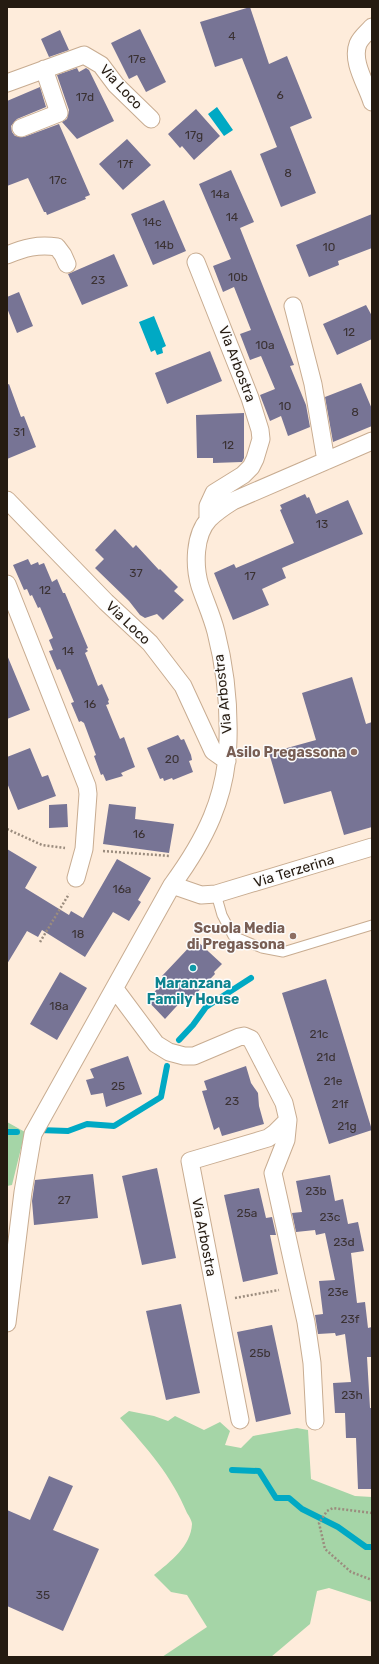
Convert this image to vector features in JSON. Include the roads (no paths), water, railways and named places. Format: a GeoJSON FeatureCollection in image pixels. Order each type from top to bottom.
{"type":"FeatureCollection","features":[{"type":"Feature","properties":{"kind":"street"},"geometry":{"type":"LineString","coordinates":[[372,28],[361,38],[357,50],[358,65],[372,102]]}},
{"type":"Feature","properties":{"kind":"street","name":"Via Loco"},"geometry":{"type":"LineString","coordinates":[[7,83],[84,55],[102,65],[116,85],[151,119]]}},
{"type":"Feature","properties":{"kind":"street"},"geometry":{"type":"LineString","coordinates":[[21,128],[59,113],[44,69]]}},
{"type":"Feature","properties":{"kind":"street"},"geometry":{"type":"LineString","coordinates":[[7,255],[26,247],[46,245],[56,247],[63,255],[67,264]]}},
{"type":"Feature","properties":{"kind":"street","name":"Via Arbostra"},"geometry":{"type":"LineString","coordinates":[[196,262],[250,398],[260,430],[261,439],[251,467],[243,475],[214,493],[208,506],[208,520]]}},
{"type":"Feature","properties":{"kind":"street"},"geometry":{"type":"LineString","coordinates":[[293,306],[313,384],[326,461]]}},
{"type":"Feature","properties":{"kind":"street","name":"Via Arbostra"},"geometry":{"type":"LineString","coordinates":[[7,1323],[23,1192],[33,1134],[172,885],[192,857],[216,809],[221,793],[226,761],[228,714],[224,674],[216,631],[199,584],[196,565],[197,548],[201,533],[208,520],[233,501],[372,441]]}},
{"type":"Feature","properties":{"kind":"street","name":"Via Loco"},"geometry":{"type":"LineString","coordinates":[[7,500],[106,602],[150,643],[183,686],[213,751],[226,761]]}},
{"type":"Feature","properties":{"kind":"street"},"geometry":{"type":"LineString","coordinates":[[7,584],[84,778],[88,794],[84,849],[76,878]]}},
{"type":"Feature","properties":{"kind":"street","name":"Via Terzerina"},"geometry":{"type":"LineString","coordinates":[[172,885],[201,895],[216,894],[372,847]]}},
{"type":"Feature","properties":{"kind":"street"},"geometry":{"type":"LineString","coordinates":[[115,989],[156,1044],[169,1052],[184,1056],[194,1056],[244,1036],[251,1039],[284,1103],[288,1120],[286,1140],[274,1173],[299,1287],[312,1363],[315,1421]]}},
{"type":"Feature","properties":{"kind":"street","name":"Via Arbostra"},"geometry":{"type":"LineString","coordinates":[[240,1420],[190,1161],[268,1138],[288,1120]]}},
{"type":"Feature","properties":{"kind":"lane"},"geometry":{"type":"LineString","coordinates":[[216,894],[222,915],[233,936],[262,948],[283,952],[372,926]]}},
{"type":"Feature","properties":{"kind":"water"},"geometry":{"type":"Polygon","coordinates":[[[217,107],[233,130],[224,136],[208,114],[217,107]]]}},
{"type":"Feature","properties":{"kind":"water"},"geometry":{"type":"Polygon","coordinates":[[[154,316],[166,346],[162,348],[163,353],[157,355],[155,350],[151,352],[139,322],[154,316]]]}},
{"type":"Feature","properties":{"kind":"waterway"},"geometry":{"type":"LineString","coordinates":[[179,1040],[193,1025],[206,1007],[251,978]]}},
{"type":"Feature","properties":{"kind":"waterway"},"geometry":{"type":"LineString","coordinates":[[39,1130],[68,1131],[87,1124],[114,1126],[161,1097],[167,1066]]}},
{"type":"Feature","properties":{"kind":"waterway"},"geometry":{"type":"LineString","coordinates":[[7,1132],[17,1132]]}},
{"type":"Feature","properties":{"kind":"waterway"},"geometry":{"type":"LineString","coordinates":[[232,1470],[259,1471],[276,1498],[289,1498],[302,1509],[338,1527],[366,1547],[372,1547]]}},
{"type":"Feature","properties":{"kind":"place","name":"Asilo Pregassona"},"geometry":{"type":"Point","coordinates":[354,752]}},
{"type":"Feature","properties":{"kind":"place","name":"Scuola Media di Pregassona"},"geometry":{"type":"Point","coordinates":[293,936]}},
{"type":"Feature","properties":{"kind":"place","name":"Maranzana Family House"},"geometry":{"type":"Point","coordinates":[193,968]}}]}
